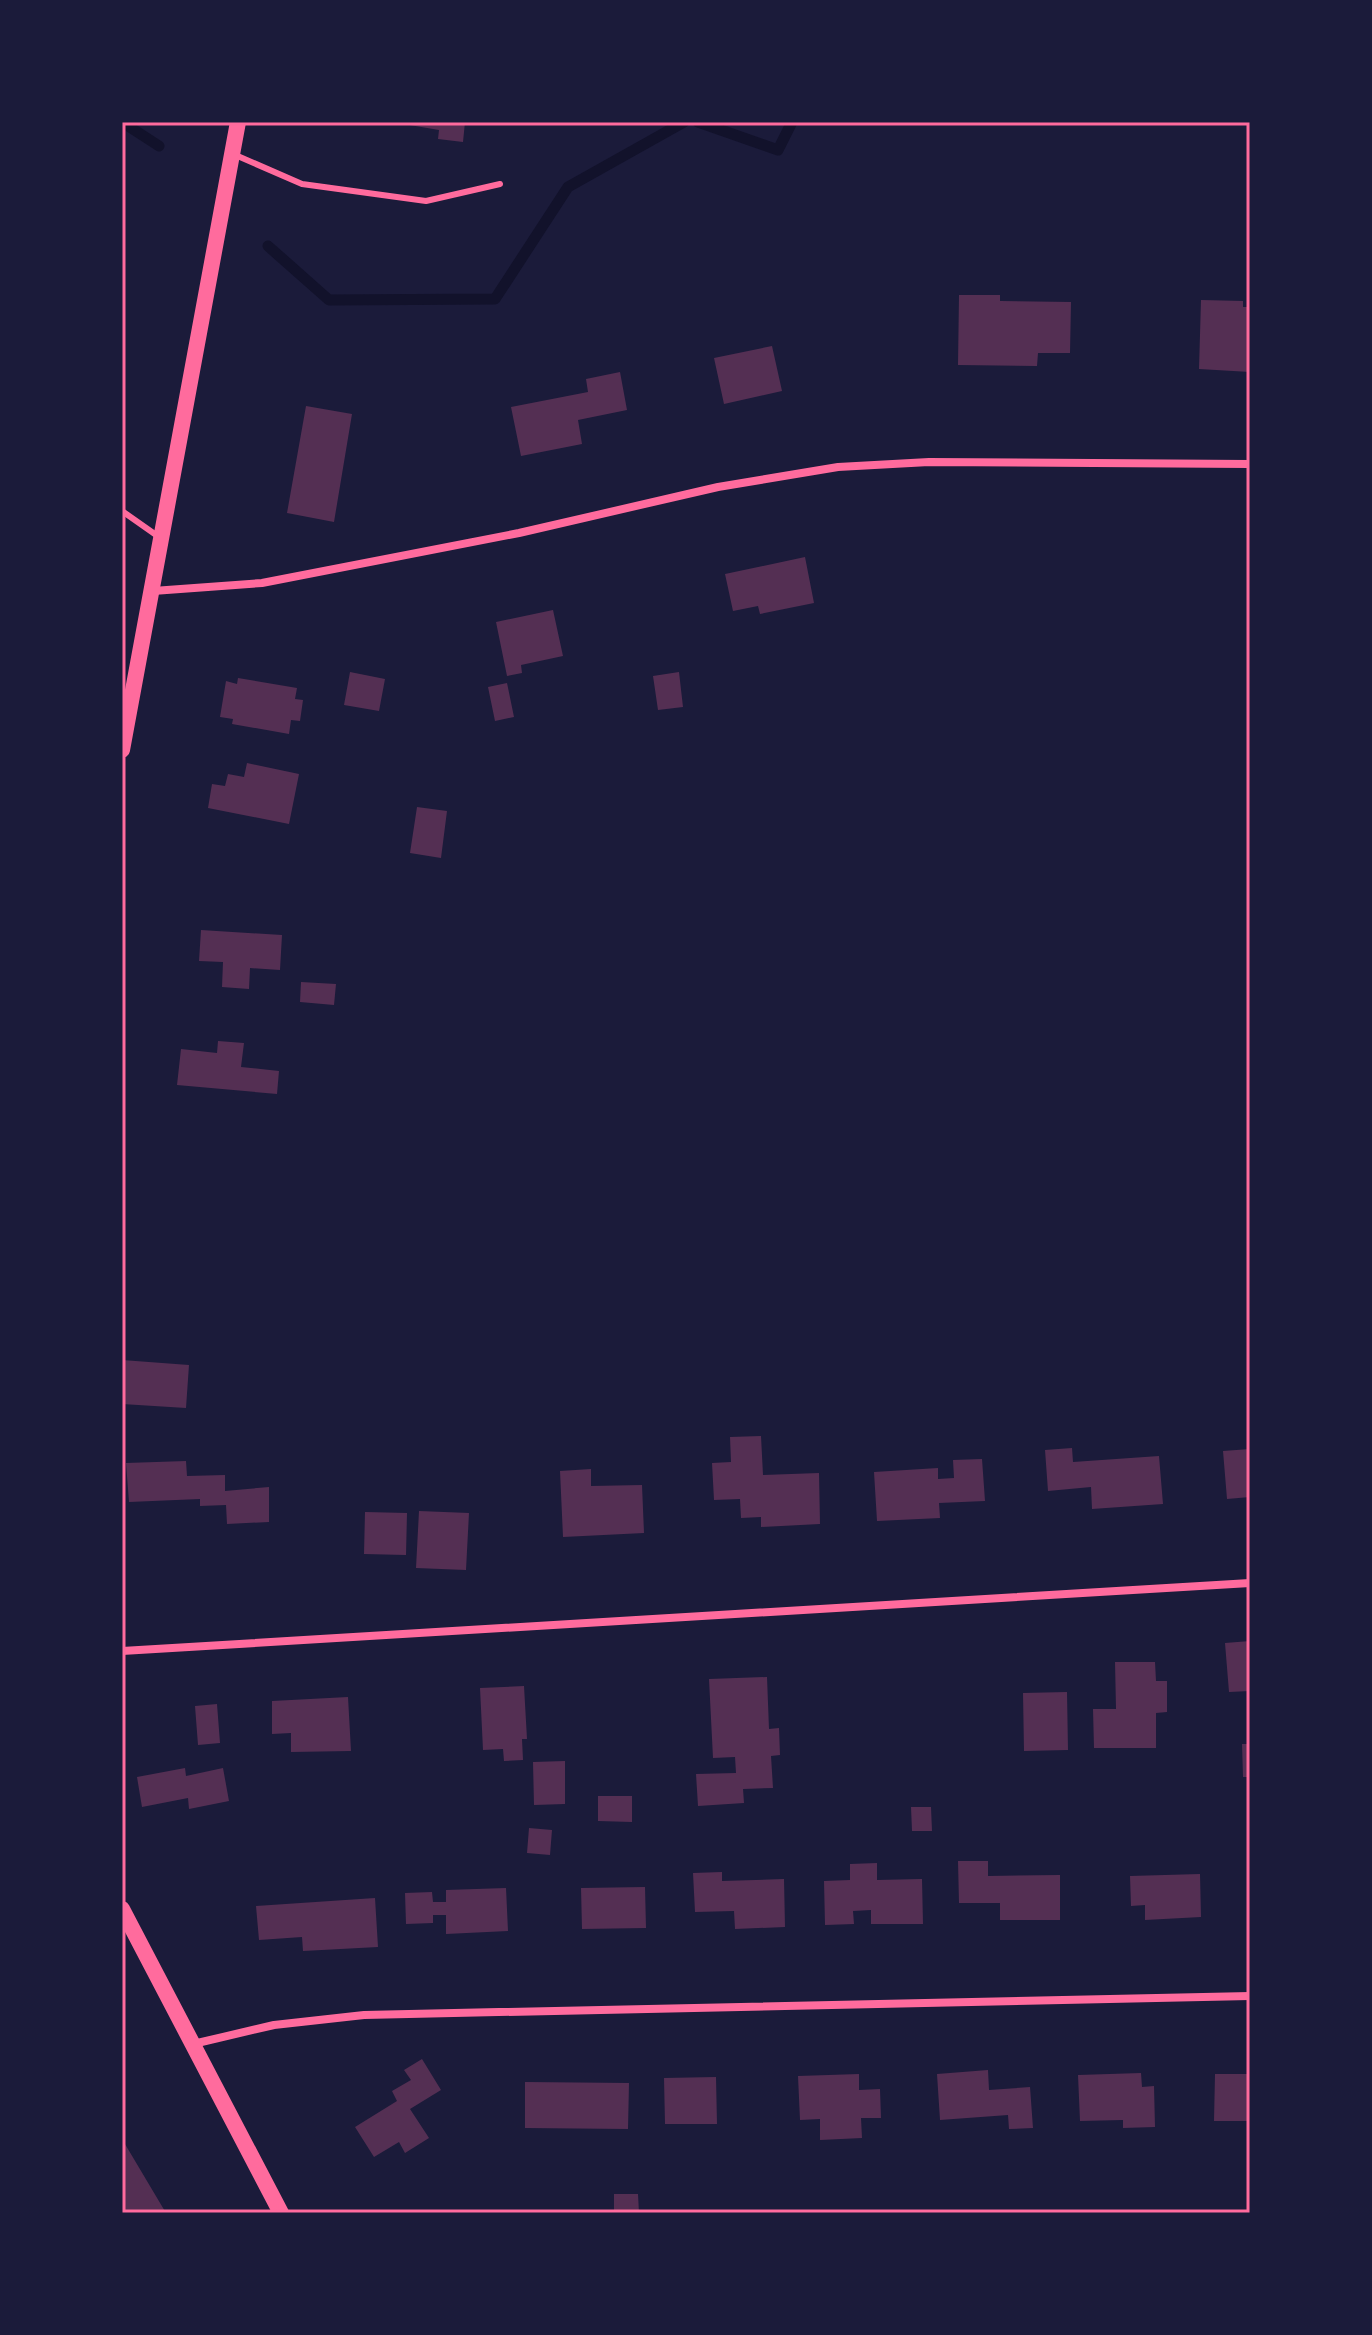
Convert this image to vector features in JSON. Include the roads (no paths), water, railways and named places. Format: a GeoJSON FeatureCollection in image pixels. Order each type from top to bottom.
{"type":"FeatureCollection","features":[{"type":"Feature","properties":{"kind":"main road"},"geometry":{"type":"LineString","coordinates":[[122,750],[238,122]]}},
{"type":"Feature","properties":{"kind":"main road"},"geometry":{"type":"LineString","coordinates":[[122,1909],[281,2213]]}},
{"type":"Feature","properties":{"kind":"street"},"geometry":{"type":"LineString","coordinates":[[153,591],[262,583],[519,533],[718,487],[838,467],[929,462],[1250,464]]}},
{"type":"Feature","properties":{"kind":"street"},"geometry":{"type":"LineString","coordinates":[[122,1651],[1250,1583]]}},
{"type":"Feature","properties":{"kind":"street"},"geometry":{"type":"LineString","coordinates":[[193,2044],[274,2025],[364,2015],[1250,1996]]}},
{"type":"Feature","properties":{"kind":"lane"},"geometry":{"type":"LineString","coordinates":[[233,153],[302,184],[426,201],[500,184]]}},
{"type":"Feature","properties":{"kind":"lane"},"geometry":{"type":"LineString","coordinates":[[122,511],[162,539]]}},
{"type":"Feature","properties":{"kind":"waterway"},"geometry":{"type":"LineString","coordinates":[[122,122],[159,146]]}},
{"type":"Feature","properties":{"kind":"waterway"},"geometry":{"type":"LineString","coordinates":[[268,246],[329,300],[495,299],[568,187],[684,122]]}},
{"type":"Feature","properties":{"kind":"waterway"},"geometry":{"type":"LineString","coordinates":[[698,122],[778,150],[792,122]]}}]}
